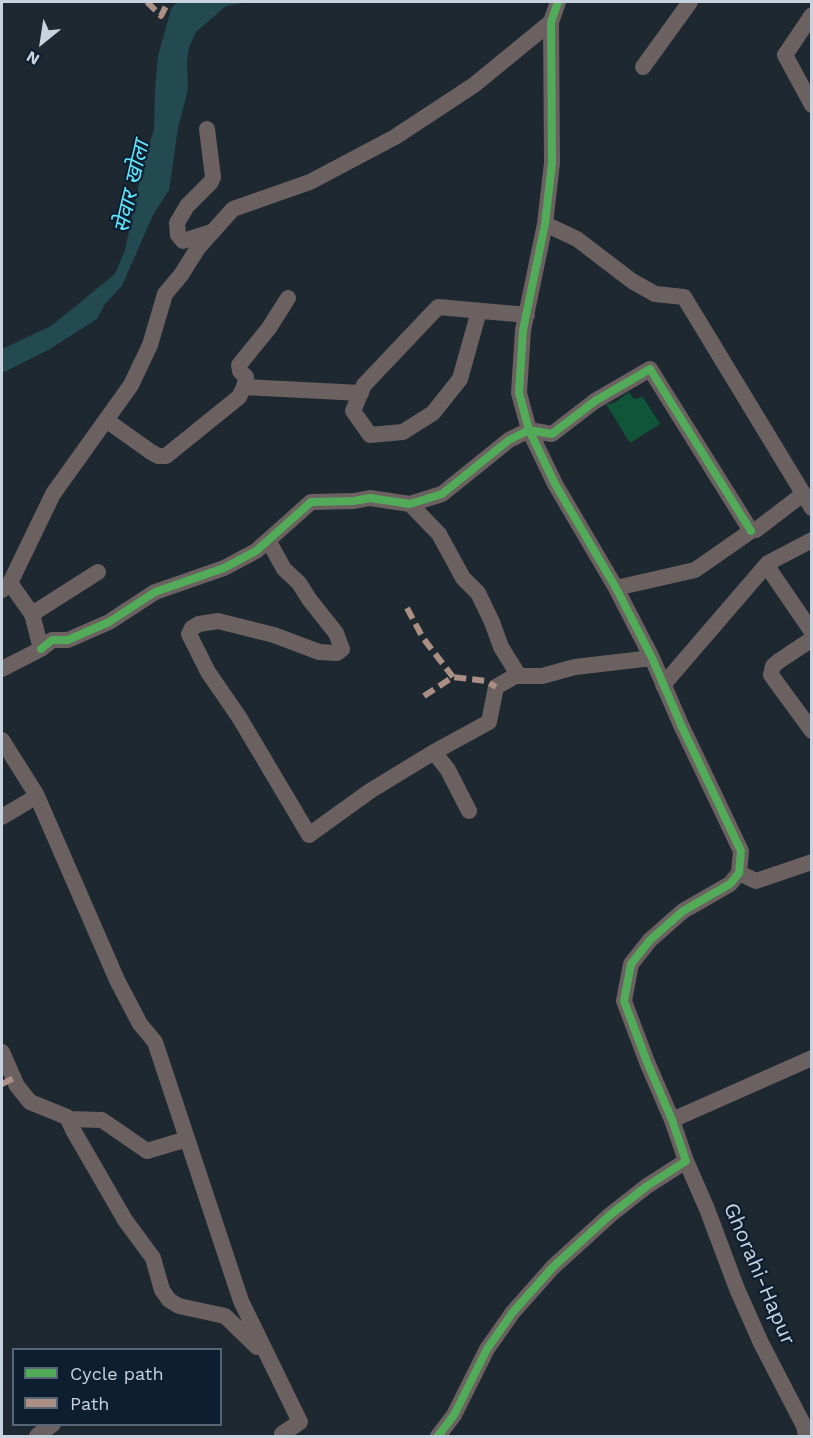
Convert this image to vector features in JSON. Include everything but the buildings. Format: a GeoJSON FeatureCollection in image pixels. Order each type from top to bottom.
{"type":"FeatureCollection","features":[{"type":"Feature","properties":{"kind":"street"},"geometry":{"type":"LineString","coordinates":[[558,2],[551,22],[552,163],[545,224],[523,330],[519,393],[529,430],[555,484],[616,588],[652,658],[741,851],[739,873],[756,881],[812,862]]}},
{"type":"Feature","properties":{"kind":"street"},"geometry":{"type":"LineString","coordinates":[[643,67],[690,2]]}},
{"type":"Feature","properties":{"kind":"street"},"geometry":{"type":"LineString","coordinates":[[812,15],[785,55],[812,105]]}},
{"type":"Feature","properties":{"kind":"street"},"geometry":{"type":"LineString","coordinates":[[41,649],[33,614],[6,586],[53,494],[131,385],[150,345],[165,294],[212,232],[233,209],[310,182],[395,137],[474,86],[551,22]]}},
{"type":"Feature","properties":{"kind":"street"},"geometry":{"type":"LineString","coordinates":[[207,129],[213,177],[180,216],[177,223],[178,235],[186,242],[212,232]]}},
{"type":"Feature","properties":{"kind":"street"},"geometry":{"type":"LineString","coordinates":[[545,224],[577,239],[632,281],[655,294],[684,297],[807,501],[751,531],[695,570],[616,588]]}},
{"type":"Feature","properties":{"kind":"street"},"geometry":{"type":"LineString","coordinates":[[106,420],[151,452],[158,456],[166,456],[239,397],[246,377],[240,371],[239,365],[269,328],[288,298]]}},
{"type":"Feature","properties":{"kind":"street"},"geometry":{"type":"LineString","coordinates":[[479,311],[460,379],[433,413],[403,432],[370,435],[353,411],[364,385],[438,307],[527,315]]}},
{"type":"Feature","properties":{"kind":"street"},"geometry":{"type":"LineString","coordinates":[[2,669],[41,649],[52,640],[68,640],[109,622],[155,592],[224,568],[255,551],[311,502],[354,501],[370,498],[410,504],[442,494],[509,440],[529,430],[552,434],[595,401],[650,369],[751,531]]}},
{"type":"Feature","properties":{"kind":"street"},"geometry":{"type":"LineString","coordinates":[[244,387],[361,393]]}},
{"type":"Feature","properties":{"kind":"street"},"geometry":{"type":"LineString","coordinates":[[410,504],[439,534],[463,578],[478,593],[501,647],[519,676]]}},
{"type":"Feature","properties":{"kind":"street"},"geometry":{"type":"LineString","coordinates":[[268,540],[284,569],[299,584],[336,633],[342,648],[337,653],[319,652],[274,635],[218,621],[198,624],[189,634],[208,672],[239,717],[309,835],[370,791],[489,722],[496,687],[514,676],[542,676],[575,667],[652,658]]}},
{"type":"Feature","properties":{"kind":"street"},"geometry":{"type":"LineString","coordinates":[[663,685],[768,563],[812,540]]}},
{"type":"Feature","properties":{"kind":"street"},"geometry":{"type":"LineString","coordinates":[[768,563],[771,572],[812,632]]}},
{"type":"Feature","properties":{"kind":"street"},"geometry":{"type":"LineString","coordinates":[[33,614],[98,572]]}},
{"type":"Feature","properties":{"kind":"street"},"geometry":{"type":"LineString","coordinates":[[812,639],[773,666],[771,675],[812,731]]}},
{"type":"Feature","properties":{"kind":"street"},"geometry":{"type":"LineString","coordinates":[[2,740],[37,796],[117,980],[140,1024],[155,1042],[241,1302],[300,1422],[282,1434],[283,1437]]}},
{"type":"Feature","properties":{"kind":"street"},"geometry":{"type":"LineString","coordinates":[[434,752],[448,770],[469,811]]}},
{"type":"Feature","properties":{"kind":"street"},"geometry":{"type":"LineString","coordinates":[[2,817],[37,796]]}},
{"type":"Feature","properties":{"kind":"street","name":"Ghorahi-Hapur"},"geometry":{"type":"LineString","coordinates":[[739,873],[730,884],[683,911],[650,940],[631,964],[624,1001],[737,1289],[761,1343],[804,1426],[806,1437]]}},
{"type":"Feature","properties":{"kind":"street"},"geometry":{"type":"LineString","coordinates":[[2,1052],[17,1086],[30,1102],[69,1119],[125,1220],[153,1258],[162,1290],[169,1299],[179,1306],[225,1316],[273,1366]]}},
{"type":"Feature","properties":{"kind":"street"},"geometry":{"type":"LineString","coordinates":[[672,1120],[812,1058]]}},
{"type":"Feature","properties":{"kind":"street"},"geometry":{"type":"LineString","coordinates":[[69,1119],[102,1120],[147,1151],[187,1139]]}},
{"type":"Feature","properties":{"kind":"street"},"geometry":{"type":"LineString","coordinates":[[438,1437],[454,1415],[487,1349],[513,1312],[553,1267],[610,1215],[647,1186],[686,1161]]}},
{"type":"Feature","properties":{"kind":"street"},"geometry":{"type":"LineString","coordinates":[[37,1437],[52,1426]]}},
{"type":"Feature","properties":{"kind":"green space"},"geometry":{"type":"Polygon","coordinates":[[[629,392],[634,399],[643,397],[660,424],[630,443],[606,404],[614,403],[629,392]]]}},
{"type":"Feature","properties":{"kind":"water"},"geometry":{"type":"Polygon","coordinates":[[[177,2],[248,2],[226,6],[196,32],[189,47],[188,89],[178,128],[169,190],[153,215],[122,286],[105,304],[97,319],[50,349],[2,373],[2,349],[51,326],[115,274],[125,250],[144,159],[154,130],[158,56],[171,9],[177,2]]]}},
{"type":"Feature","properties":{"kind":"marked path"},"geometry":{"type":"LineString","coordinates":[[147,2],[161,16],[168,2]]}},
{"type":"Feature","properties":{"kind":"marked path"},"geometry":{"type":"LineString","coordinates":[[407,608],[423,638],[453,677]]}},
{"type":"Feature","properties":{"kind":"marked path"},"geometry":{"type":"LineString","coordinates":[[424,696],[453,677],[486,681],[496,687]]}},
{"type":"Feature","properties":{"kind":"marked path"},"geometry":{"type":"LineString","coordinates":[[2,1084],[14,1078]]}},
{"type":"Feature","properties":{"kind":"cycle path"},"geometry":{"type":"LineString","coordinates":[[438,1436],[454,1415],[487,1349],[513,1312],[553,1267],[610,1215],[647,1186],[686,1161],[624,1001],[631,964],[650,940],[683,911],[730,884],[739,873],[741,851],[652,658],[616,588],[555,484],[529,430],[519,393],[523,330],[545,224],[552,163],[551,22],[558,2]]}},
{"type":"Feature","properties":{"kind":"cycle path"},"geometry":{"type":"LineString","coordinates":[[41,649],[52,640],[68,640],[109,622],[155,592],[224,568],[256,551],[311,502],[354,501],[370,498],[410,504],[442,494],[509,440],[529,430],[552,434],[595,401],[650,369],[751,531]]}},
{"type":"Feature","properties":{"kind":"water label","name":"सेवार खोला"},"geometry":{"type":"Point","coordinates":[132,187]}}]}
